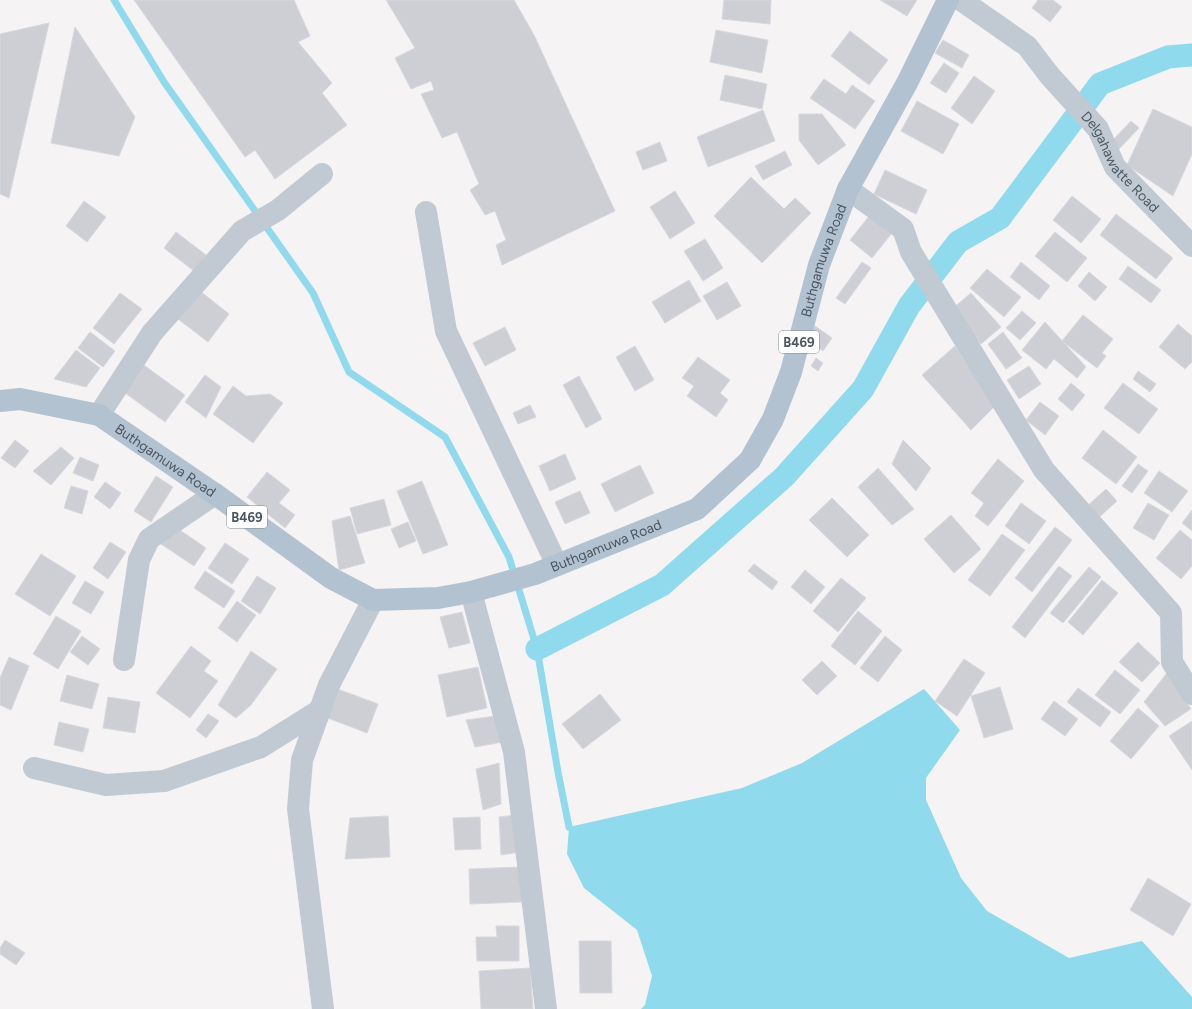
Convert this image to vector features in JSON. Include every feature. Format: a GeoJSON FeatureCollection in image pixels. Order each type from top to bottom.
{"type":"FeatureCollection","features":[{"type":"Feature","properties":{"kind":"main road","name":"Buthgamuwa Road"},"geometry":{"type":"LineString","coordinates":[[0,402],[20,399],[99,415],[215,494],[331,578],[373,600],[438,598],[472,592],[501,584],[557,566],[697,509],[750,460],[773,419],[791,372],[819,265],[848,188],[907,83],[948,0]]}},
{"type":"Feature","properties":{"kind":"street","name":"Delgahawatte Road"},"geometry":{"type":"LineString","coordinates":[[961,0],[1027,46],[1050,76],[1098,129],[1115,167],[1192,246]]}},
{"type":"Feature","properties":{"kind":"street"},"geometry":{"type":"LineString","coordinates":[[99,415],[152,333],[242,231],[278,210],[322,174]]}},
{"type":"Feature","properties":{"kind":"street"},"geometry":{"type":"LineString","coordinates":[[848,188],[903,229],[911,252],[946,307],[1044,470],[1171,613],[1172,662],[1192,694]]}},
{"type":"Feature","properties":{"kind":"street"},"geometry":{"type":"LineString","coordinates":[[426,212],[446,331],[557,566]]}},
{"type":"Feature","properties":{"kind":"street"},"geometry":{"type":"LineString","coordinates":[[124,660],[139,560],[149,539],[215,494]]}},
{"type":"Feature","properties":{"kind":"street"},"geometry":{"type":"LineString","coordinates":[[472,592],[514,752],[546,1009]]}},
{"type":"Feature","properties":{"kind":"street"},"geometry":{"type":"LineString","coordinates":[[323,1009],[298,809],[302,760],[330,685],[373,600]]}},
{"type":"Feature","properties":{"kind":"street"},"geometry":{"type":"LineString","coordinates":[[34,768],[106,784],[164,781],[261,747],[320,710]]}},
{"type":"Feature","properties":{"kind":"water"},"geometry":{"type":"Polygon","coordinates":[[[924,689],[960,730],[926,778],[926,800],[961,878],[987,911],[1069,958],[1142,941],[1192,997],[1192,1009],[641,1009],[645,1005],[652,976],[637,930],[584,888],[567,854],[569,827],[742,788],[802,763],[924,689]]]}},
{"type":"Feature","properties":{"kind":"building"},"geometry":{"type":"Polygon","coordinates":[[[134,0],[294,0],[310,36],[298,42],[332,83],[322,93],[347,125],[275,179],[255,150],[245,157],[134,0]]]}},
{"type":"Feature","properties":{"kind":"building"},"geometry":{"type":"Polygon","coordinates":[[[386,0],[514,0],[534,35],[615,211],[502,265],[496,245],[506,240],[495,211],[485,215],[470,190],[479,184],[457,132],[442,138],[421,94],[434,90],[431,81],[411,89],[395,58],[415,48],[386,0]]]}},
{"type":"Feature","properties":{"kind":"building"},"geometry":{"type":"Polygon","coordinates":[[[724,0],[771,0],[770,24],[722,19],[724,0]]]}},
{"type":"Feature","properties":{"kind":"building"},"geometry":{"type":"Polygon","coordinates":[[[880,0],[917,0],[907,16],[880,0]]]}},
{"type":"Feature","properties":{"kind":"building"},"geometry":{"type":"Polygon","coordinates":[[[1038,0],[1053,0],[1062,7],[1050,22],[1032,8],[1038,0]]]}},
{"type":"Feature","properties":{"kind":"building"},"geometry":{"type":"Polygon","coordinates":[[[49,23],[9,198],[0,194],[0,34],[49,23]]]}},
{"type":"Feature","properties":{"kind":"building"},"geometry":{"type":"Polygon","coordinates":[[[75,27],[135,117],[119,156],[51,143],[75,27]]]}},
{"type":"Feature","properties":{"kind":"building"},"geometry":{"type":"Polygon","coordinates":[[[716,30],[768,40],[762,73],[710,62],[716,30]]]}},
{"type":"Feature","properties":{"kind":"building"},"geometry":{"type":"Polygon","coordinates":[[[850,31],[888,60],[869,85],[831,56],[850,31]]]}},
{"type":"Feature","properties":{"kind":"building"},"geometry":{"type":"Polygon","coordinates":[[[943,40],[969,55],[962,68],[935,53],[943,40]]]}},
{"type":"Feature","properties":{"kind":"building"},"geometry":{"type":"Polygon","coordinates":[[[944,63],[959,73],[946,93],[930,83],[944,63]]]}},
{"type":"Feature","properties":{"kind":"building"},"geometry":{"type":"Polygon","coordinates":[[[725,75],[767,84],[762,109],[720,100],[725,75]]]}},
{"type":"Feature","properties":{"kind":"building"},"geometry":{"type":"Polygon","coordinates":[[[974,76],[995,91],[972,124],[951,108],[974,76]]]}},
{"type":"Feature","properties":{"kind":"building"},"geometry":{"type":"Polygon","coordinates":[[[824,79],[846,94],[852,85],[875,101],[855,129],[810,98],[824,79]]]}},
{"type":"Feature","properties":{"kind":"building"},"geometry":{"type":"Polygon","coordinates":[[[917,101],[959,124],[943,154],[901,131],[917,101]]]}},
{"type":"Feature","properties":{"kind":"building"},"geometry":{"type":"Polygon","coordinates":[[[1153,109],[1192,127],[1192,154],[1173,196],[1127,165],[1153,109]]]}},
{"type":"Feature","properties":{"kind":"building"},"geometry":{"type":"Polygon","coordinates":[[[763,110],[775,141],[708,167],[697,137],[763,110]]]}},
{"type":"Feature","properties":{"kind":"building"},"geometry":{"type":"Polygon","coordinates":[[[799,114],[822,114],[846,145],[818,165],[799,140],[799,114]]]}},
{"type":"Feature","properties":{"kind":"building"},"geometry":{"type":"Polygon","coordinates":[[[1131,121],[1139,128],[1119,149],[1111,142],[1131,121]]]}},
{"type":"Feature","properties":{"kind":"building"},"geometry":{"type":"Polygon","coordinates":[[[660,142],[667,161],[643,170],[636,152],[660,142]]]}},
{"type":"Feature","properties":{"kind":"building"},"geometry":{"type":"Polygon","coordinates":[[[785,151],[792,165],[763,180],[755,166],[785,151]]]}},
{"type":"Feature","properties":{"kind":"building"},"geometry":{"type":"Polygon","coordinates":[[[885,170],[927,190],[916,214],[874,194],[885,170]]]}},
{"type":"Feature","properties":{"kind":"building"},"geometry":{"type":"Polygon","coordinates":[[[751,177],[784,209],[795,198],[811,213],[762,263],[714,216],[751,177]]]}},
{"type":"Feature","properties":{"kind":"building"},"geometry":{"type":"Polygon","coordinates":[[[675,191],[695,223],[670,239],[650,207],[675,191]]]}},
{"type":"Feature","properties":{"kind":"building"},"geometry":{"type":"Polygon","coordinates":[[[1072,196],[1101,219],[1081,243],[1053,220],[1072,196]]]}},
{"type":"Feature","properties":{"kind":"building"},"geometry":{"type":"Polygon","coordinates":[[[84,201],[106,217],[87,242],[66,226],[84,201]]]}},
{"type":"Feature","properties":{"kind":"building"},"geometry":{"type":"Polygon","coordinates":[[[1116,214],[1173,258],[1156,279],[1100,235],[1116,214]]]}},
{"type":"Feature","properties":{"kind":"building"},"geometry":{"type":"Polygon","coordinates":[[[870,215],[892,233],[872,258],[850,240],[870,215]]]}},
{"type":"Feature","properties":{"kind":"building"},"geometry":{"type":"Polygon","coordinates":[[[176,232],[206,255],[194,271],[164,248],[176,232]]]}},
{"type":"Feature","properties":{"kind":"building"},"geometry":{"type":"Polygon","coordinates":[[[1055,232],[1087,258],[1067,282],[1035,256],[1055,232]]]}},
{"type":"Feature","properties":{"kind":"building"},"geometry":{"type":"Polygon","coordinates":[[[705,239],[723,268],[703,281],[684,251],[705,239]]]}},
{"type":"Feature","properties":{"kind":"building"},"geometry":{"type":"Polygon","coordinates":[[[862,262],[871,268],[845,304],[836,298],[862,262]]]}},
{"type":"Feature","properties":{"kind":"building"},"geometry":{"type":"Polygon","coordinates":[[[1021,262],[1050,286],[1039,300],[1010,277],[1021,262]]]}},
{"type":"Feature","properties":{"kind":"building"},"geometry":{"type":"Polygon","coordinates":[[[1128,266],[1161,290],[1151,303],[1119,279],[1128,266]]]}},
{"type":"Feature","properties":{"kind":"building"},"geometry":{"type":"Polygon","coordinates":[[[987,269],[1021,297],[1004,317],[970,288],[987,269]]]}},
{"type":"Feature","properties":{"kind":"building"},"geometry":{"type":"Polygon","coordinates":[[[1089,272],[1107,287],[1095,301],[1078,286],[1089,272]]]}},
{"type":"Feature","properties":{"kind":"building"},"geometry":{"type":"Polygon","coordinates":[[[689,280],[701,301],[665,323],[652,302],[689,280]]]}},
{"type":"Feature","properties":{"kind":"building"},"geometry":{"type":"Polygon","coordinates":[[[727,282],[741,306],[717,320],[703,296],[727,282]]]}},
{"type":"Feature","properties":{"kind":"building"},"geometry":{"type":"Polygon","coordinates":[[[200,291],[229,314],[208,342],[178,319],[200,291]]]}},
{"type":"Feature","properties":{"kind":"building"},"geometry":{"type":"Polygon","coordinates":[[[120,293],[142,309],[114,344],[93,328],[120,293]]]}},
{"type":"Feature","properties":{"kind":"building"},"geometry":{"type":"Polygon","coordinates":[[[971,293],[1001,327],[981,344],[951,310],[971,293]]]}},
{"type":"Feature","properties":{"kind":"building"},"geometry":{"type":"Polygon","coordinates":[[[1022,311],[1036,323],[1020,340],[1006,328],[1022,311]]]}},
{"type":"Feature","properties":{"kind":"building"},"geometry":{"type":"Polygon","coordinates":[[[1083,315],[1113,339],[1102,353],[1106,356],[1097,368],[1062,341],[1083,315]]]}},
{"type":"Feature","properties":{"kind":"building"},"geometry":{"type":"Polygon","coordinates":[[[1045,322],[1086,367],[1077,378],[1054,359],[1046,369],[1022,350],[1045,322]]]}},
{"type":"Feature","properties":{"kind":"building"},"geometry":{"type":"Polygon","coordinates":[[[1178,324],[1192,336],[1192,362],[1185,369],[1159,347],[1178,324]]]}},
{"type":"Feature","properties":{"kind":"building"},"geometry":{"type":"Polygon","coordinates":[[[815,326],[832,338],[823,351],[806,338],[815,326]]]}},
{"type":"Feature","properties":{"kind":"building"},"geometry":{"type":"Polygon","coordinates":[[[505,327],[516,350],[485,366],[473,343],[505,327]]]}},
{"type":"Feature","properties":{"kind":"building"},"geometry":{"type":"Polygon","coordinates":[[[90,332],[115,351],[103,367],[78,348],[90,332]]]}},
{"type":"Feature","properties":{"kind":"building"},"geometry":{"type":"Polygon","coordinates":[[[1003,332],[1022,358],[1006,369],[988,344],[1003,332]]]}},
{"type":"Feature","properties":{"kind":"building"},"geometry":{"type":"Polygon","coordinates":[[[635,346],[654,380],[635,391],[616,357],[635,346]]]}},
{"type":"Feature","properties":{"kind":"building"},"geometry":{"type":"Polygon","coordinates":[[[955,346],[995,406],[971,430],[922,375],[955,346]]]}},
{"type":"Feature","properties":{"kind":"building"},"geometry":{"type":"Polygon","coordinates":[[[76,350],[100,368],[86,387],[54,379],[76,350]]]}},
{"type":"Feature","properties":{"kind":"building"},"geometry":{"type":"Polygon","coordinates":[[[698,357],[730,380],[720,393],[728,400],[716,417],[687,396],[694,386],[682,378],[698,357]]]}},
{"type":"Feature","properties":{"kind":"building"},"geometry":{"type":"Polygon","coordinates":[[[816,358],[823,363],[818,371],[811,366],[816,358]]]}},
{"type":"Feature","properties":{"kind":"building"},"geometry":{"type":"Polygon","coordinates":[[[141,363],[185,395],[165,422],[121,390],[141,363]]]}},
{"type":"Feature","properties":{"kind":"building"},"geometry":{"type":"Polygon","coordinates":[[[1029,366],[1041,384],[1019,399],[1007,380],[1029,366]]]}},
{"type":"Feature","properties":{"kind":"building"},"geometry":{"type":"Polygon","coordinates":[[[1138,371],[1156,384],[1150,392],[1133,379],[1138,371]]]}},
{"type":"Feature","properties":{"kind":"building"},"geometry":{"type":"Polygon","coordinates":[[[205,375],[221,387],[206,418],[185,402],[205,375]]]}},
{"type":"Feature","properties":{"kind":"building"},"geometry":{"type":"Polygon","coordinates":[[[579,376],[602,419],[586,428],[563,385],[579,376]]]}},
{"type":"Feature","properties":{"kind":"building"},"geometry":{"type":"Polygon","coordinates":[[[1071,383],[1085,395],[1072,411],[1058,399],[1071,383]]]}},
{"type":"Feature","properties":{"kind":"building"},"geometry":{"type":"Polygon","coordinates":[[[1123,383],[1158,409],[1139,434],[1104,408],[1123,383]]]}},
{"type":"Feature","properties":{"kind":"building"},"geometry":{"type":"Polygon","coordinates":[[[233,386],[246,396],[270,394],[283,403],[253,443],[213,414],[233,386]]]}},
{"type":"Feature","properties":{"kind":"building"},"geometry":{"type":"Polygon","coordinates":[[[1040,402],[1059,416],[1045,435],[1026,420],[1040,402]]]}},
{"type":"Feature","properties":{"kind":"building"},"geometry":{"type":"Polygon","coordinates":[[[530,405],[536,417],[518,424],[513,413],[530,405]]]}},
{"type":"Feature","properties":{"kind":"building"},"geometry":{"type":"Polygon","coordinates":[[[1103,430],[1137,457],[1116,484],[1082,458],[1103,430]]]}},
{"type":"Feature","properties":{"kind":"building"},"geometry":{"type":"Polygon","coordinates":[[[15,440],[29,451],[15,468],[1,458],[15,440]]]}},
{"type":"Feature","properties":{"kind":"building"},"geometry":{"type":"Polygon","coordinates":[[[903,440],[931,468],[916,491],[892,464],[903,440]]]}},
{"type":"Feature","properties":{"kind":"building"},"geometry":{"type":"Polygon","coordinates":[[[61,447],[74,458],[51,485],[33,471],[61,447]]]}},
{"type":"Feature","properties":{"kind":"building"},"geometry":{"type":"Polygon","coordinates":[[[565,454],[576,479],[550,491],[539,466],[565,454]]]}},
{"type":"Feature","properties":{"kind":"building"},"geometry":{"type":"Polygon","coordinates":[[[80,457],[99,465],[93,481],[73,473],[80,457]]]}},
{"type":"Feature","properties":{"kind":"building"},"geometry":{"type":"Polygon","coordinates":[[[998,459],[1024,481],[988,526],[975,516],[984,503],[971,493],[998,459]]]}},
{"type":"Feature","properties":{"kind":"building"},"geometry":{"type":"Polygon","coordinates":[[[1138,464],[1148,471],[1132,493],[1122,486],[1138,464]]]}},
{"type":"Feature","properties":{"kind":"building"},"geometry":{"type":"Polygon","coordinates":[[[640,465],[654,493],[615,512],[601,484],[640,465]]]}},
{"type":"Feature","properties":{"kind":"building"},"geometry":{"type":"Polygon","coordinates":[[[878,468],[914,509],[892,525],[858,487],[878,468]]]}},
{"type":"Feature","properties":{"kind":"building"},"geometry":{"type":"Polygon","coordinates":[[[1159,471],[1188,491],[1172,512],[1144,493],[1159,471]]]}},
{"type":"Feature","properties":{"kind":"building"},"geometry":{"type":"Polygon","coordinates":[[[267,472],[290,490],[279,503],[295,515],[285,528],[247,497],[267,472]]]}},
{"type":"Feature","properties":{"kind":"building"},"geometry":{"type":"Polygon","coordinates":[[[156,476],[173,487],[151,522],[134,511],[156,476]]]}},
{"type":"Feature","properties":{"kind":"building"},"geometry":{"type":"Polygon","coordinates":[[[422,481],[448,545],[423,554],[397,491],[422,481]]]}},
{"type":"Feature","properties":{"kind":"building"},"geometry":{"type":"Polygon","coordinates":[[[105,482],[121,493],[110,509],[94,497],[105,482]]]}},
{"type":"Feature","properties":{"kind":"building"},"geometry":{"type":"Polygon","coordinates":[[[71,486],[88,491],[82,514],[64,508],[71,486]]]}},
{"type":"Feature","properties":{"kind":"building"},"geometry":{"type":"Polygon","coordinates":[[[1106,489],[1117,501],[1095,521],[1084,509],[1106,489]]]}},
{"type":"Feature","properties":{"kind":"building"},"geometry":{"type":"Polygon","coordinates":[[[580,491],[590,513],[565,524],[555,502],[580,491]]]}},
{"type":"Feature","properties":{"kind":"building"},"geometry":{"type":"Polygon","coordinates":[[[832,498],[869,535],[847,557],[809,520],[832,498]]]}},
{"type":"Feature","properties":{"kind":"building"},"geometry":{"type":"Polygon","coordinates":[[[384,499],[391,525],[357,534],[350,508],[384,499]]]}},
{"type":"Feature","properties":{"kind":"building"},"geometry":{"type":"Polygon","coordinates":[[[1021,503],[1046,521],[1029,544],[1005,526],[1021,503]]]}},
{"type":"Feature","properties":{"kind":"building"},"geometry":{"type":"Polygon","coordinates":[[[1148,503],[1169,515],[1154,540],[1133,528],[1148,503]]]}},
{"type":"Feature","properties":{"kind":"building"},"geometry":{"type":"Polygon","coordinates":[[[1192,510],[1192,531],[1182,523],[1192,510]]]}},
{"type":"Feature","properties":{"kind":"building"},"geometry":{"type":"Polygon","coordinates":[[[951,515],[981,549],[954,573],[924,539],[951,515]]]}},
{"type":"Feature","properties":{"kind":"building"},"geometry":{"type":"Polygon","coordinates":[[[350,516],[365,563],[339,570],[332,521],[350,516]]]}},
{"type":"Feature","properties":{"kind":"building"},"geometry":{"type":"Polygon","coordinates":[[[408,522],[416,541],[399,548],[391,529],[408,522]]]}},
{"type":"Feature","properties":{"kind":"building"},"geometry":{"type":"Polygon","coordinates":[[[174,526],[206,548],[194,566],[161,544],[174,526]]]}},
{"type":"Feature","properties":{"kind":"building"},"geometry":{"type":"Polygon","coordinates":[[[1055,527],[1072,540],[1032,592],[1015,578],[1055,527]]]}},
{"type":"Feature","properties":{"kind":"building"},"geometry":{"type":"Polygon","coordinates":[[[1180,530],[1192,540],[1192,566],[1181,579],[1156,558],[1180,530]]]}},
{"type":"Feature","properties":{"kind":"building"},"geometry":{"type":"Polygon","coordinates":[[[1002,534],[1025,550],[990,596],[968,580],[1002,534]]]}},
{"type":"Feature","properties":{"kind":"building"},"geometry":{"type":"Polygon","coordinates":[[[110,542],[126,552],[108,579],[93,568],[110,542]]]}},
{"type":"Feature","properties":{"kind":"building"},"geometry":{"type":"Polygon","coordinates":[[[225,543],[249,559],[232,584],[208,568],[225,543]]]}},
{"type":"Feature","properties":{"kind":"building"},"geometry":{"type":"Polygon","coordinates":[[[41,554],[76,576],[50,616],[15,594],[41,554]]]}},
{"type":"Feature","properties":{"kind":"building"},"geometry":{"type":"Polygon","coordinates":[[[754,564],[778,582],[772,590],[748,571],[754,564]]]}},
{"type":"Feature","properties":{"kind":"building"},"geometry":{"type":"Polygon","coordinates":[[[1059,566],[1072,576],[1025,638],[1012,627],[1059,566]]]}},
{"type":"Feature","properties":{"kind":"building"},"geometry":{"type":"Polygon","coordinates":[[[1089,567],[1101,577],[1063,623],[1050,613],[1089,567]]]}},
{"type":"Feature","properties":{"kind":"building"},"geometry":{"type":"Polygon","coordinates":[[[805,570],[825,587],[811,604],[791,587],[805,570]]]}},
{"type":"Feature","properties":{"kind":"building"},"geometry":{"type":"Polygon","coordinates":[[[205,571],[235,591],[224,608],[194,588],[205,571]]]}},
{"type":"Feature","properties":{"kind":"building"},"geometry":{"type":"Polygon","coordinates":[[[257,576],[276,588],[260,614],[241,601],[257,576]]]}},
{"type":"Feature","properties":{"kind":"building"},"geometry":{"type":"Polygon","coordinates":[[[841,578],[866,598],[838,632],[813,611],[841,578]]]}},
{"type":"Feature","properties":{"kind":"building"},"geometry":{"type":"Polygon","coordinates":[[[1102,580],[1118,593],[1083,635],[1068,622],[1102,580]]]}},
{"type":"Feature","properties":{"kind":"building"},"geometry":{"type":"Polygon","coordinates":[[[85,581],[104,592],[91,614],[72,603],[85,581]]]}},
{"type":"Feature","properties":{"kind":"building"},"geometry":{"type":"Polygon","coordinates":[[[237,601],[256,615],[237,642],[218,628],[237,601]]]}},
{"type":"Feature","properties":{"kind":"building"},"geometry":{"type":"Polygon","coordinates":[[[858,611],[882,631],[855,665],[831,646],[858,611]]]}},
{"type":"Feature","properties":{"kind":"building"},"geometry":{"type":"Polygon","coordinates":[[[462,612],[470,643],[449,648],[440,617],[462,612]]]}},
{"type":"Feature","properties":{"kind":"building"},"geometry":{"type":"Polygon","coordinates":[[[56,616],[81,631],[58,669],[33,654],[56,616]]]}},
{"type":"Feature","properties":{"kind":"building"},"geometry":{"type":"Polygon","coordinates":[[[82,636],[100,649],[88,665],[70,652],[82,636]]]}},
{"type":"Feature","properties":{"kind":"building"},"geometry":{"type":"Polygon","coordinates":[[[885,636],[902,650],[878,682],[860,668],[885,636]]]}},
{"type":"Feature","properties":{"kind":"building"},"geometry":{"type":"Polygon","coordinates":[[[1138,642],[1160,663],[1142,682],[1119,662],[1138,642]]]}},
{"type":"Feature","properties":{"kind":"building"},"geometry":{"type":"Polygon","coordinates":[[[191,646],[211,661],[204,671],[218,681],[190,718],[156,693],[191,646]]]}},
{"type":"Feature","properties":{"kind":"building"},"geometry":{"type":"Polygon","coordinates":[[[251,651],[277,669],[251,705],[236,718],[218,705],[251,651]]]}},
{"type":"Feature","properties":{"kind":"building"},"geometry":{"type":"Polygon","coordinates":[[[9,657],[29,666],[11,710],[0,705],[0,678],[9,657]]]}},
{"type":"Feature","properties":{"kind":"building"},"geometry":{"type":"Polygon","coordinates":[[[964,659],[985,673],[957,716],[935,701],[964,659]]]}},
{"type":"Feature","properties":{"kind":"building"},"geometry":{"type":"Polygon","coordinates":[[[822,661],[837,676],[817,695],[802,680],[822,661]]]}},
{"type":"Feature","properties":{"kind":"building"},"geometry":{"type":"Polygon","coordinates":[[[478,667],[487,708],[447,717],[438,675],[478,667]]]}},
{"type":"Feature","properties":{"kind":"building"},"geometry":{"type":"Polygon","coordinates":[[[1115,670],[1140,690],[1120,714],[1095,695],[1115,670]]]}},
{"type":"Feature","properties":{"kind":"building"},"geometry":{"type":"Polygon","coordinates":[[[1167,673],[1191,709],[1165,726],[1144,702],[1167,673]]]}},
{"type":"Feature","properties":{"kind":"building"},"geometry":{"type":"Polygon","coordinates":[[[67,675],[99,684],[92,709],[60,701],[67,675]]]}},
{"type":"Feature","properties":{"kind":"building"},"geometry":{"type":"Polygon","coordinates":[[[1000,687],[1013,729],[984,738],[971,696],[1000,687]]]}},
{"type":"Feature","properties":{"kind":"building"},"geometry":{"type":"Polygon","coordinates":[[[335,688],[378,704],[367,733],[325,717],[335,688]]]}},
{"type":"Feature","properties":{"kind":"building"},"geometry":{"type":"Polygon","coordinates":[[[1078,688],[1111,712],[1100,727],[1067,702],[1078,688]]]}},
{"type":"Feature","properties":{"kind":"building"},"geometry":{"type":"Polygon","coordinates":[[[600,694],[621,720],[583,749],[562,724],[600,694]]]}},
{"type":"Feature","properties":{"kind":"building"},"geometry":{"type":"Polygon","coordinates":[[[108,697],[140,702],[135,733],[103,728],[108,697]]]}},
{"type":"Feature","properties":{"kind":"building"},"geometry":{"type":"Polygon","coordinates":[[[1054,701],[1078,719],[1065,736],[1041,719],[1054,701]]]}},
{"type":"Feature","properties":{"kind":"building"},"geometry":{"type":"Polygon","coordinates":[[[1138,708],[1159,726],[1131,759],[1110,741],[1138,708]]]}},
{"type":"Feature","properties":{"kind":"building"},"geometry":{"type":"Polygon","coordinates":[[[208,714],[219,721],[206,738],[196,730],[208,714]]]}},
{"type":"Feature","properties":{"kind":"building"},"geometry":{"type":"Polygon","coordinates":[[[496,716],[503,742],[475,747],[466,720],[496,716]]]}},
{"type":"Feature","properties":{"kind":"building"},"geometry":{"type":"Polygon","coordinates":[[[1192,721],[1192,770],[1169,736],[1192,721]]]}},
{"type":"Feature","properties":{"kind":"building"},"geometry":{"type":"Polygon","coordinates":[[[59,722],[89,729],[83,752],[54,745],[59,722]]]}},
{"type":"Feature","properties":{"kind":"building"},"geometry":{"type":"Polygon","coordinates":[[[499,763],[501,804],[483,810],[476,769],[499,763]]]}},
{"type":"Feature","properties":{"kind":"building"},"geometry":{"type":"Polygon","coordinates":[[[515,815],[526,851],[501,855],[499,817],[515,815]]]}},
{"type":"Feature","properties":{"kind":"building"},"geometry":{"type":"Polygon","coordinates":[[[388,816],[390,857],[345,859],[350,818],[388,816]]]}},
{"type":"Feature","properties":{"kind":"building"},"geometry":{"type":"Polygon","coordinates":[[[480,817],[481,849],[455,850],[453,818],[480,817]]]}},
{"type":"Feature","properties":{"kind":"building"},"geometry":{"type":"Polygon","coordinates":[[[520,867],[522,902],[470,904],[469,869],[520,867]]]}},
{"type":"Feature","properties":{"kind":"building"},"geometry":{"type":"Polygon","coordinates":[[[1148,878],[1191,904],[1173,936],[1130,910],[1148,878]]]}},
{"type":"Feature","properties":{"kind":"building"},"geometry":{"type":"Polygon","coordinates":[[[496,926],[519,926],[519,961],[477,961],[476,937],[497,937],[496,926]]]}},
{"type":"Feature","properties":{"kind":"building"},"geometry":{"type":"Polygon","coordinates":[[[5,940],[25,953],[16,965],[0,954],[0,948],[5,940]]]}},
{"type":"Feature","properties":{"kind":"building"},"geometry":{"type":"Polygon","coordinates":[[[579,941],[611,941],[612,993],[580,993],[579,941]]]}},
{"type":"Feature","properties":{"kind":"building"},"geometry":{"type":"Polygon","coordinates":[[[530,968],[533,1009],[481,1009],[479,971],[530,968]]]}},
{"type":"Feature","properties":{"kind":"waterway"},"geometry":{"type":"LineString","coordinates":[[114,0],[164,82],[313,293],[349,372],[445,437],[509,557],[537,649],[569,827]]}},
{"type":"Feature","properties":{"kind":"waterway"},"geometry":{"type":"LineString","coordinates":[[537,649],[662,585],[784,477],[863,389],[909,306],[958,242],[1000,218],[1100,84],[1168,57],[1192,55]]}}]}
